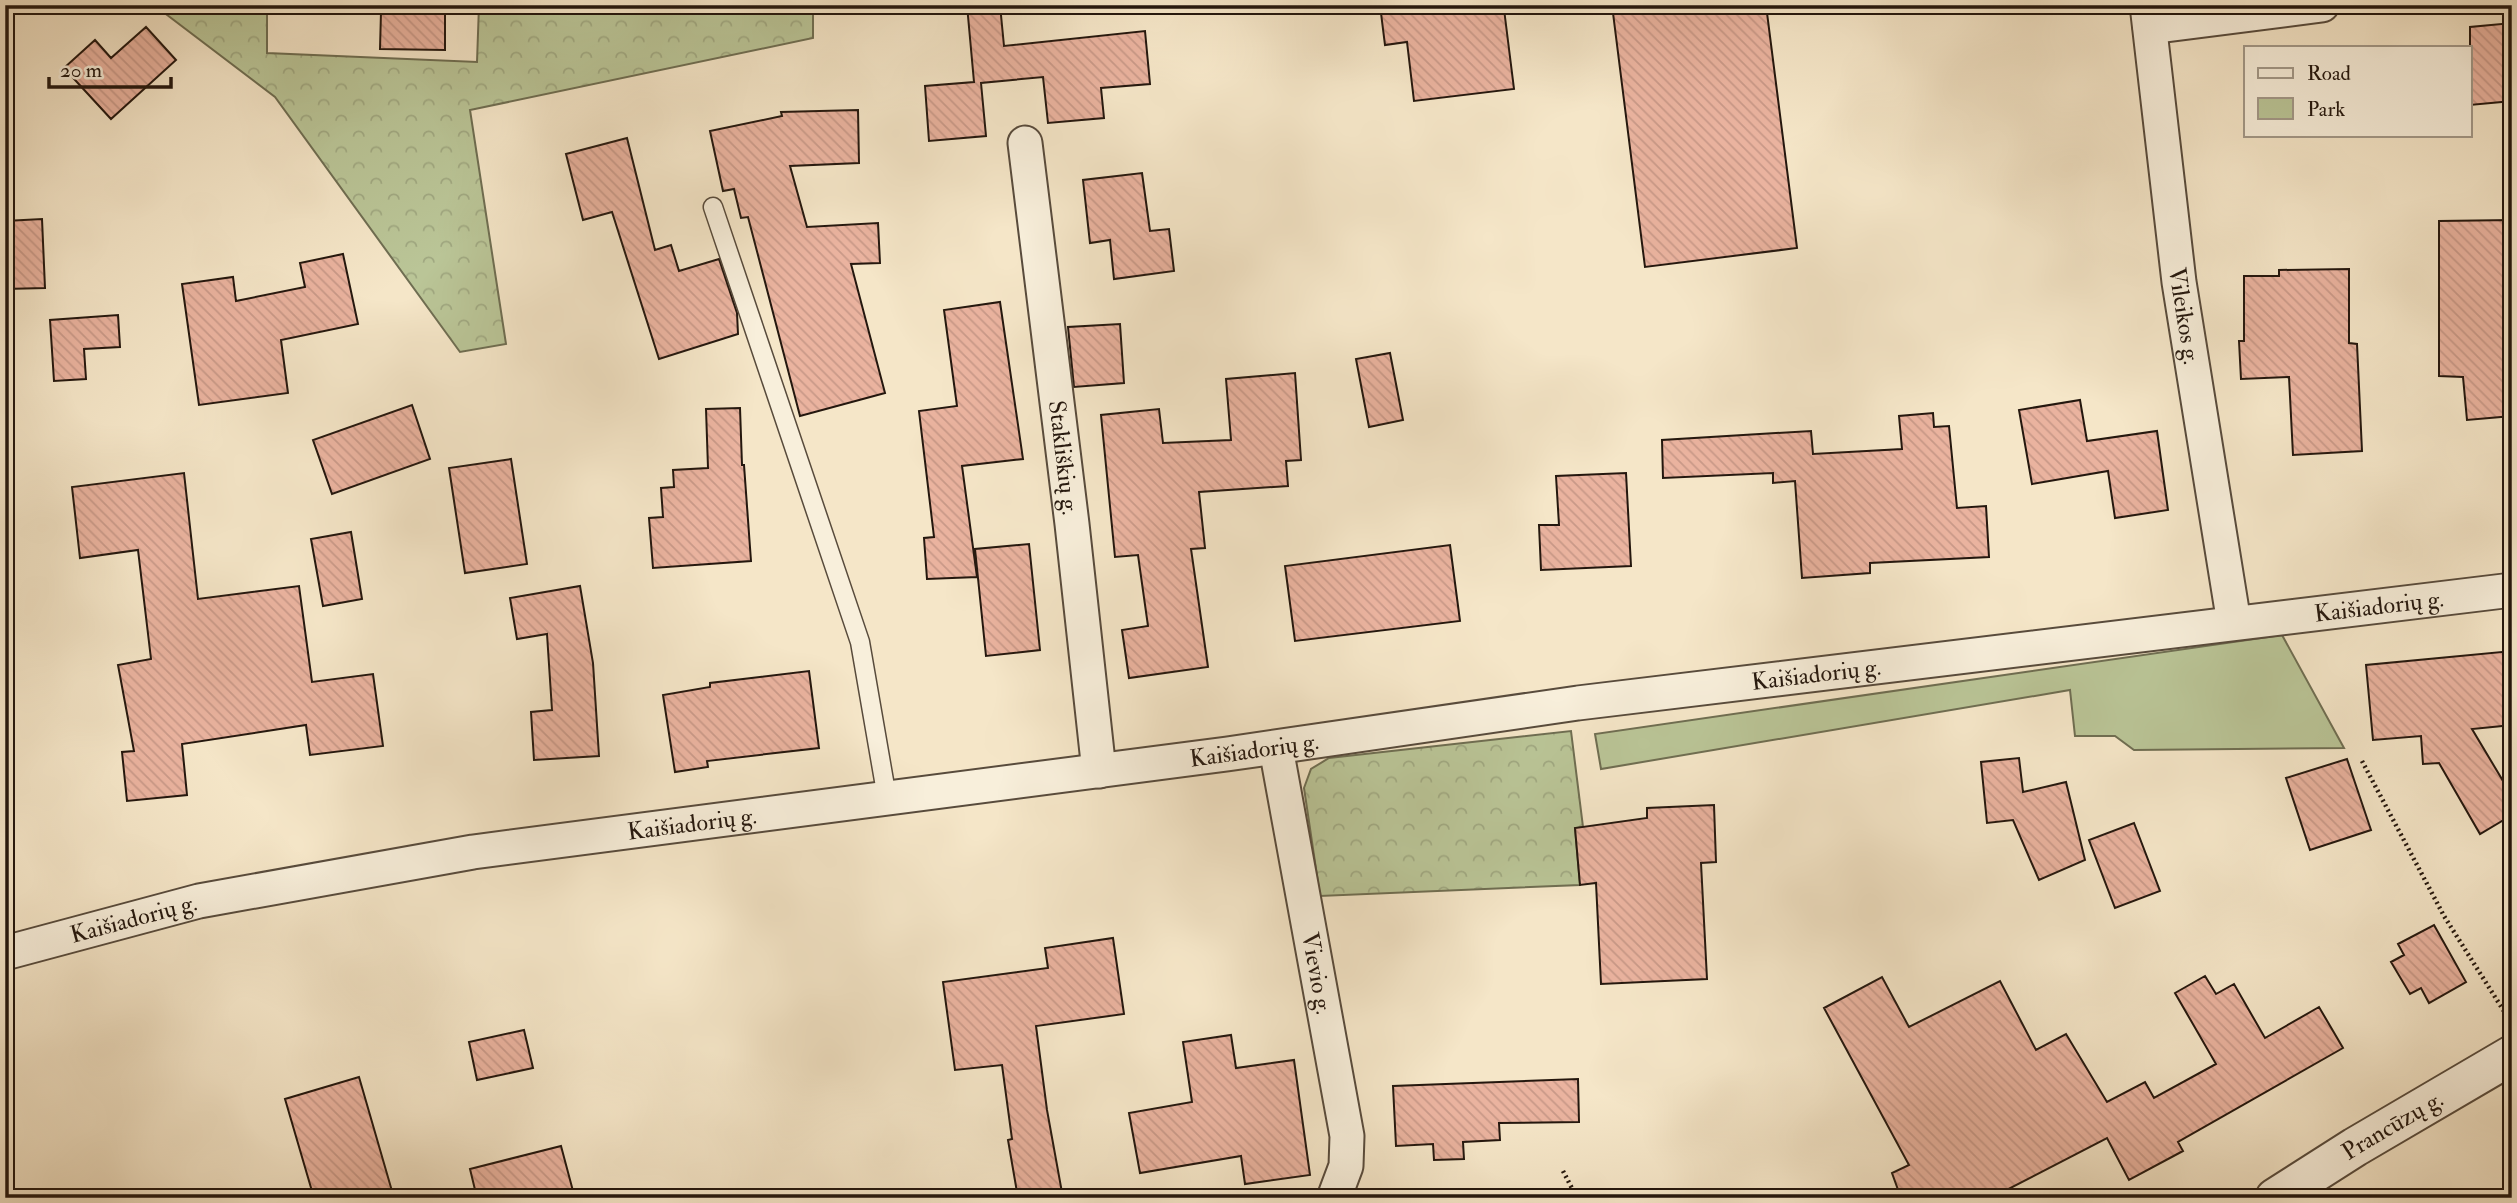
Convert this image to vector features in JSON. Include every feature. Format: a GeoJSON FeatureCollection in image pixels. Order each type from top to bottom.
{"type":"FeatureCollection","features":[{"type":"Feature","properties":{"kind":"street"},"geometry":{"type":"LineString","coordinates":[[2149,16],[2322,5]]}},
{"type":"Feature","properties":{"kind":"street","name":"Vileikos g."},"geometry":{"type":"LineString","coordinates":[[2149,16],[2179,282],[2234,623]]}},
{"type":"Feature","properties":{"kind":"street","name":"Stakliškių g."},"geometry":{"type":"LineString","coordinates":[[1025,143],[1071,510],[1099,771]]}},
{"type":"Feature","properties":{"kind":"street","name":"Kaišiadorių g."},"geometry":{"type":"LineString","coordinates":[[5,953],[200,901],[473,852],[1276,748],[1578,703],[2512,590]]}},
{"type":"Feature","properties":{"kind":"street","name":"Vievio g."},"geometry":{"type":"LineString","coordinates":[[1276,748],[1347,1136],[1346,1166],[1334,1198]]}},
{"type":"Feature","properties":{"kind":"street","name":"Prancūzų g."},"geometry":{"type":"LineString","coordinates":[[2275,1198],[2355,1147],[2512,1055]]}},
{"type":"Feature","properties":{"kind":"lane"},"geometry":{"type":"LineString","coordinates":[[713,207],[860,642],[887,798]]}},
{"type":"Feature","properties":{"kind":"path"},"geometry":{"type":"LineString","coordinates":[[2362,761],[2444,916],[2512,1023]]}},
{"type":"Feature","properties":{"kind":"path"},"geometry":{"type":"LineString","coordinates":[[1563,1171],[1577,1198]]}},
{"type":"Feature","properties":{"kind":"green space"},"geometry":{"type":"Polygon","coordinates":[[[154,5],[267,5],[267,53],[477,62],[479,5],[813,5],[813,38],[470,110],[506,344],[460,352],[275,97],[154,5]]]}},
{"type":"Feature","properties":{"kind":"green space"},"geometry":{"type":"Polygon","coordinates":[[[2282,635],[2344,748],[2134,750],[2115,736],[2075,736],[2070,690],[1601,769],[1595,734],[2282,635]]]}},
{"type":"Feature","properties":{"kind":"green space"},"geometry":{"type":"Polygon","coordinates":[[[1571,731],[1583,827],[1575,828],[1580,885],[1320,896],[1304,788],[1311,769],[1329,758],[1571,731]]]}},
{"type":"Feature","properties":{"kind":"building"},"geometry":{"type":"Polygon","coordinates":[[[967,5],[1000,5],[1004,46],[1145,31],[1150,84],[1101,88],[1104,118],[1048,123],[1043,77],[981,83],[986,136],[929,141],[925,86],[974,82],[967,5]]]}},
{"type":"Feature","properties":{"kind":"building"},"geometry":{"type":"Polygon","coordinates":[[[1380,5],[1463,5],[1464,14],[1504,9],[1514,89],[1414,101],[1407,42],[1385,45],[1380,5]]]}},
{"type":"Feature","properties":{"kind":"building"},"geometry":{"type":"Polygon","coordinates":[[[1612,5],[1766,5],[1797,248],[1645,267],[1612,5]]]}},
{"type":"Feature","properties":{"kind":"building"},"geometry":{"type":"Polygon","coordinates":[[[381,12],[445,14],[445,50],[380,49],[381,12]]]}},
{"type":"Feature","properties":{"kind":"building"},"geometry":{"type":"Polygon","coordinates":[[[2512,23],[2512,101],[2472,105],[2470,27],[2512,23]]]}},
{"type":"Feature","properties":{"kind":"building"},"geometry":{"type":"Polygon","coordinates":[[[146,27],[176,60],[111,119],[64,68],[95,40],[111,58],[146,27]]]}},
{"type":"Feature","properties":{"kind":"building"},"geometry":{"type":"Polygon","coordinates":[[[858,110],[859,163],[790,166],[807,227],[878,223],[880,263],[851,264],[885,393],[800,416],[748,217],[741,218],[734,189],[723,191],[710,131],[782,116],[781,112],[858,110]]]}},
{"type":"Feature","properties":{"kind":"building"},"geometry":{"type":"Polygon","coordinates":[[[627,138],[655,250],[671,245],[679,271],[719,259],[737,313],[738,334],[659,359],[612,212],[583,220],[566,154],[627,138]]]}},
{"type":"Feature","properties":{"kind":"building"},"geometry":{"type":"Polygon","coordinates":[[[1142,173],[1150,231],[1169,229],[1174,271],[1114,279],[1110,240],[1090,243],[1083,180],[1142,173]]]}},
{"type":"Feature","properties":{"kind":"building"},"geometry":{"type":"Polygon","coordinates":[[[42,219],[45,288],[5,289],[5,221],[42,219]]]}},
{"type":"Feature","properties":{"kind":"building"},"geometry":{"type":"Polygon","coordinates":[[[2512,220],[2512,416],[2467,420],[2463,377],[2439,376],[2439,221],[2512,220]]]}},
{"type":"Feature","properties":{"kind":"building"},"geometry":{"type":"Polygon","coordinates":[[[343,254],[358,324],[281,340],[288,393],[199,405],[182,284],[233,277],[236,301],[305,287],[300,263],[343,254]]]}},
{"type":"Feature","properties":{"kind":"building"},"geometry":{"type":"Polygon","coordinates":[[[2349,269],[2349,343],[2357,344],[2362,451],[2293,455],[2289,377],[2241,379],[2239,341],[2244,341],[2244,276],[2279,276],[2279,270],[2349,269]]]}},
{"type":"Feature","properties":{"kind":"building"},"geometry":{"type":"Polygon","coordinates":[[[1000,302],[1023,459],[962,466],[977,577],[927,579],[924,538],[934,537],[919,411],[957,406],[944,310],[1000,302]]]}},
{"type":"Feature","properties":{"kind":"building"},"geometry":{"type":"Polygon","coordinates":[[[118,315],[120,347],[84,349],[86,379],[54,381],[50,320],[118,315]]]}},
{"type":"Feature","properties":{"kind":"building"},"geometry":{"type":"Polygon","coordinates":[[[1120,324],[1124,383],[1074,387],[1068,327],[1120,324]]]}},
{"type":"Feature","properties":{"kind":"building"},"geometry":{"type":"Polygon","coordinates":[[[1390,353],[1403,420],[1369,427],[1356,359],[1390,353]]]}},
{"type":"Feature","properties":{"kind":"building"},"geometry":{"type":"Polygon","coordinates":[[[1295,373],[1301,460],[1286,461],[1288,486],[1199,492],[1205,548],[1191,549],[1208,667],[1129,678],[1122,630],[1148,626],[1138,555],[1115,557],[1101,415],[1159,409],[1163,443],[1231,440],[1226,379],[1295,373]]]}},
{"type":"Feature","properties":{"kind":"building"},"geometry":{"type":"Polygon","coordinates":[[[2080,400],[2087,441],[2157,431],[2168,510],[2115,518],[2108,471],[2032,484],[2019,410],[2080,400]]]}},
{"type":"Feature","properties":{"kind":"building"},"geometry":{"type":"Polygon","coordinates":[[[412,405],[430,459],[332,494],[313,440],[412,405]]]}},
{"type":"Feature","properties":{"kind":"building"},"geometry":{"type":"Polygon","coordinates":[[[740,408],[751,561],[653,568],[649,518],[663,517],[661,488],[674,487],[673,470],[708,468],[706,409],[740,408]]]}},
{"type":"Feature","properties":{"kind":"building"},"geometry":{"type":"Polygon","coordinates":[[[1933,413],[1934,427],[1949,426],[1957,508],[1986,506],[1989,557],[1870,563],[1870,573],[1802,578],[1795,481],[1773,483],[1773,473],[1663,478],[1662,440],[1811,431],[1813,454],[1902,449],[1899,416],[1933,413]]]}},
{"type":"Feature","properties":{"kind":"building"},"geometry":{"type":"Polygon","coordinates":[[[511,459],[527,564],[465,573],[449,468],[511,459]]]}},
{"type":"Feature","properties":{"kind":"building"},"geometry":{"type":"Polygon","coordinates":[[[184,473],[198,599],[299,586],[312,682],[373,674],[383,746],[310,755],[306,725],[182,744],[187,795],[127,801],[122,752],[134,751],[118,665],[151,659],[138,550],[80,558],[72,487],[184,473]]]}},
{"type":"Feature","properties":{"kind":"building"},"geometry":{"type":"Polygon","coordinates":[[[1626,473],[1631,566],[1541,570],[1539,525],[1559,525],[1556,476],[1626,473]]]}},
{"type":"Feature","properties":{"kind":"building"},"geometry":{"type":"Polygon","coordinates":[[[351,532],[362,599],[323,606],[311,539],[351,532]]]}},
{"type":"Feature","properties":{"kind":"building"},"geometry":{"type":"Polygon","coordinates":[[[1029,544],[1040,650],[986,656],[975,549],[1029,544]]]}},
{"type":"Feature","properties":{"kind":"building"},"geometry":{"type":"Polygon","coordinates":[[[1450,545],[1460,621],[1295,641],[1285,566],[1450,545]]]}},
{"type":"Feature","properties":{"kind":"building"},"geometry":{"type":"Polygon","coordinates":[[[580,586],[593,663],[599,756],[534,760],[531,712],[552,710],[547,634],[517,639],[510,598],[580,586]]]}},
{"type":"Feature","properties":{"kind":"building"},"geometry":{"type":"Polygon","coordinates":[[[2512,651],[2512,725],[2472,729],[2512,796],[2512,815],[2480,834],[2439,763],[2423,764],[2421,736],[2373,740],[2366,665],[2512,651]]]}},
{"type":"Feature","properties":{"kind":"building"},"geometry":{"type":"Polygon","coordinates":[[[809,671],[819,748],[707,761],[708,767],[675,772],[663,695],[710,687],[710,683],[809,671]]]}},
{"type":"Feature","properties":{"kind":"building"},"geometry":{"type":"Polygon","coordinates":[[[2019,758],[2023,792],[2066,782],[2085,860],[2039,880],[2013,820],[1987,823],[1981,762],[2019,758]]]}},
{"type":"Feature","properties":{"kind":"building"},"geometry":{"type":"Polygon","coordinates":[[[2347,759],[2371,830],[2310,850],[2286,778],[2347,759]]]}},
{"type":"Feature","properties":{"kind":"building"},"geometry":{"type":"Polygon","coordinates":[[[1714,805],[1716,862],[1701,863],[1707,979],[1601,984],[1596,883],[1580,885],[1575,828],[1647,818],[1647,808],[1714,805]]]}},
{"type":"Feature","properties":{"kind":"building"},"geometry":{"type":"Polygon","coordinates":[[[2134,823],[2160,891],[2115,908],[2089,840],[2134,823]]]}},
{"type":"Feature","properties":{"kind":"building"},"geometry":{"type":"Polygon","coordinates":[[[2434,925],[2466,982],[2429,1003],[2421,988],[2410,994],[2391,962],[2404,955],[2398,944],[2434,925]]]}},
{"type":"Feature","properties":{"kind":"building"},"geometry":{"type":"Polygon","coordinates":[[[1113,938],[1124,1014],[1036,1026],[1047,1110],[1063,1198],[1018,1198],[1008,1140],[1012,1139],[1002,1065],[955,1070],[943,982],[1048,968],[1045,948],[1113,938]]]}},
{"type":"Feature","properties":{"kind":"building"},"geometry":{"type":"Polygon","coordinates":[[[2205,976],[2216,994],[2234,984],[2265,1038],[2319,1007],[2343,1048],[2178,1142],[2183,1151],[2129,1180],[2107,1138],[1991,1198],[1901,1198],[1892,1173],[1909,1165],[1824,1008],[1882,977],[1909,1027],[2000,981],[2036,1050],[2066,1034],[2107,1102],[2145,1082],[2154,1098],[2216,1064],[2175,993],[2205,976]]]}},
{"type":"Feature","properties":{"kind":"building"},"geometry":{"type":"Polygon","coordinates":[[[524,1030],[533,1068],[477,1080],[469,1042],[524,1030]]]}},
{"type":"Feature","properties":{"kind":"building"},"geometry":{"type":"Polygon","coordinates":[[[1231,1035],[1236,1068],[1294,1060],[1310,1175],[1245,1184],[1241,1156],[1140,1173],[1129,1113],[1192,1102],[1183,1042],[1231,1035]]]}},
{"type":"Feature","properties":{"kind":"building"},"geometry":{"type":"Polygon","coordinates":[[[359,1077],[394,1198],[314,1198],[285,1099],[359,1077]]]}},
{"type":"Feature","properties":{"kind":"building"},"geometry":{"type":"Polygon","coordinates":[[[1578,1079],[1579,1122],[1499,1123],[1500,1140],[1463,1142],[1464,1159],[1434,1160],[1433,1144],[1396,1146],[1393,1086],[1578,1079]]]}},
{"type":"Feature","properties":{"kind":"building"},"geometry":{"type":"Polygon","coordinates":[[[561,1146],[573,1191],[545,1198],[477,1198],[470,1169],[561,1146]]]}}]}
